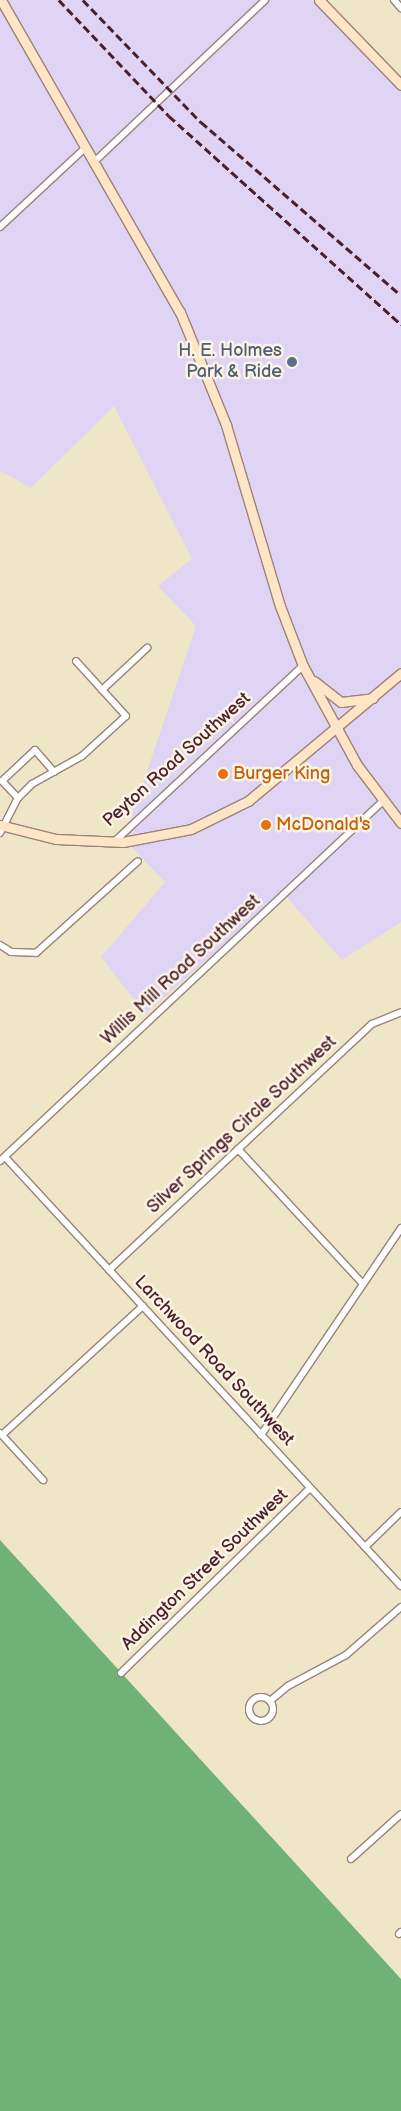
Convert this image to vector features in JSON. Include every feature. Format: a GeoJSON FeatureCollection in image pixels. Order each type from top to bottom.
{"type":"FeatureCollection","features":[{"type":"Feature","properties":{"kind":"main road"},"geometry":{"type":"LineString","coordinates":[[1,0],[165,283],[203,362],[305,670],[336,730],[383,801],[401,823]]}},
{"type":"Feature","properties":{"kind":"main road"},"geometry":{"type":"LineString","coordinates":[[320,0],[401,85]]}},
{"type":"Feature","properties":{"kind":"main road"},"geometry":{"type":"LineString","coordinates":[[305,670],[326,694],[341,702],[375,697]]}},
{"type":"Feature","properties":{"kind":"main road"},"geometry":{"type":"LineString","coordinates":[[114,842],[169,836],[212,821],[248,800],[336,730],[401,674]]}},
{"type":"Feature","properties":{"kind":"main road","name":"Peyton Road Southwest"},"geometry":{"type":"LineString","coordinates":[[2,828],[56,839],[114,842]]}},
{"type":"Feature","properties":{"kind":"street"},"geometry":{"type":"LineString","coordinates":[[94,161],[265,0]]}},
{"type":"Feature","properties":{"kind":"street"},"geometry":{"type":"LineString","coordinates":[[394,0],[401,8]]}},
{"type":"Feature","properties":{"kind":"street"},"geometry":{"type":"LineString","coordinates":[[0,227],[86,147]]}},
{"type":"Feature","properties":{"kind":"street"},"geometry":{"type":"LineString","coordinates":[[102,690],[147,648]]}},
{"type":"Feature","properties":{"kind":"street"},"geometry":{"type":"LineString","coordinates":[[2,828],[18,798],[32,784],[87,752],[126,716],[76,661]]}},
{"type":"Feature","properties":{"kind":"street","name":"Peyton Road Southwest"},"geometry":{"type":"LineString","coordinates":[[114,842],[305,670]]}},
{"type":"Feature","properties":{"kind":"street"},"geometry":{"type":"LineString","coordinates":[[18,798],[2,781],[35,750],[54,772]]}},
{"type":"Feature","properties":{"kind":"street","name":"Willis Mill Road Southwest"},"geometry":{"type":"LineString","coordinates":[[3,1159],[383,801]]}},
{"type":"Feature","properties":{"kind":"street"},"geometry":{"type":"LineString","coordinates":[[0,945],[11,952],[36,953],[138,861]]}},
{"type":"Feature","properties":{"kind":"street","name":"Silver Springs Circle Southwest"},"geometry":{"type":"LineString","coordinates":[[109,1270],[372,1024],[401,1012]]}},
{"type":"Feature","properties":{"kind":"street"},"geometry":{"type":"LineString","coordinates":[[238,1149],[363,1284]]}},
{"type":"Feature","properties":{"kind":"street","name":"Larchwood Road Southwest"},"geometry":{"type":"LineString","coordinates":[[3,1159],[143,1306],[401,1586]]}},
{"type":"Feature","properties":{"kind":"street"},"geometry":{"type":"LineString","coordinates":[[261,1435],[401,1228]]}},
{"type":"Feature","properties":{"kind":"street"},"geometry":{"type":"LineString","coordinates":[[43,1480],[1,1434],[143,1306]]}},
{"type":"Feature","properties":{"kind":"street","name":"Addington Street Southwest"},"geometry":{"type":"LineString","coordinates":[[121,1673],[310,1488]]}},
{"type":"Feature","properties":{"kind":"street"},"geometry":{"type":"LineString","coordinates":[[365,1547],[401,1512]]}},
{"type":"Feature","properties":{"kind":"street"},"geometry":{"type":"LineString","coordinates":[[270,1701],[288,1686],[346,1655],[401,1607]]}},
{"type":"Feature","properties":{"kind":"street"},"geometry":{"type":"LineString","coordinates":[[351,1859],[401,1814]]}},
{"type":"Feature","properties":{"kind":"shaded area"},"geometry":{"type":"Polygon","coordinates":[[[0,0],[321,0],[401,83],[401,814],[392,822],[401,830],[401,922],[342,960],[283,893],[145,1014],[101,957],[165,882],[124,839],[196,626],[158,586],[192,559],[114,406],[31,488],[0,471],[0,0]]]}},
{"type":"Feature","properties":{"kind":"green space"},"geometry":{"type":"Polygon","coordinates":[[[0,1540],[401,1979],[401,2111],[0,2111],[0,1540]]]}},
{"type":"Feature","properties":{"kind":"railway"},"geometry":{"type":"LineString","coordinates":[[59,0],[169,116],[401,324]]}},
{"type":"Feature","properties":{"kind":"railway"},"geometry":{"type":"LineString","coordinates":[[83,0],[201,122],[401,295]]}},
{"type":"Feature","properties":{"kind":"place","name":"H. E. Holmes Park & Ride"},"geometry":{"type":"Point","coordinates":[292,362]}},
{"type":"Feature","properties":{"kind":"place","name":"Burger King"},"geometry":{"type":"Point","coordinates":[223,774]}},
{"type":"Feature","properties":{"kind":"place","name":"McDonald's"},"geometry":{"type":"Point","coordinates":[266,825]}}]}
